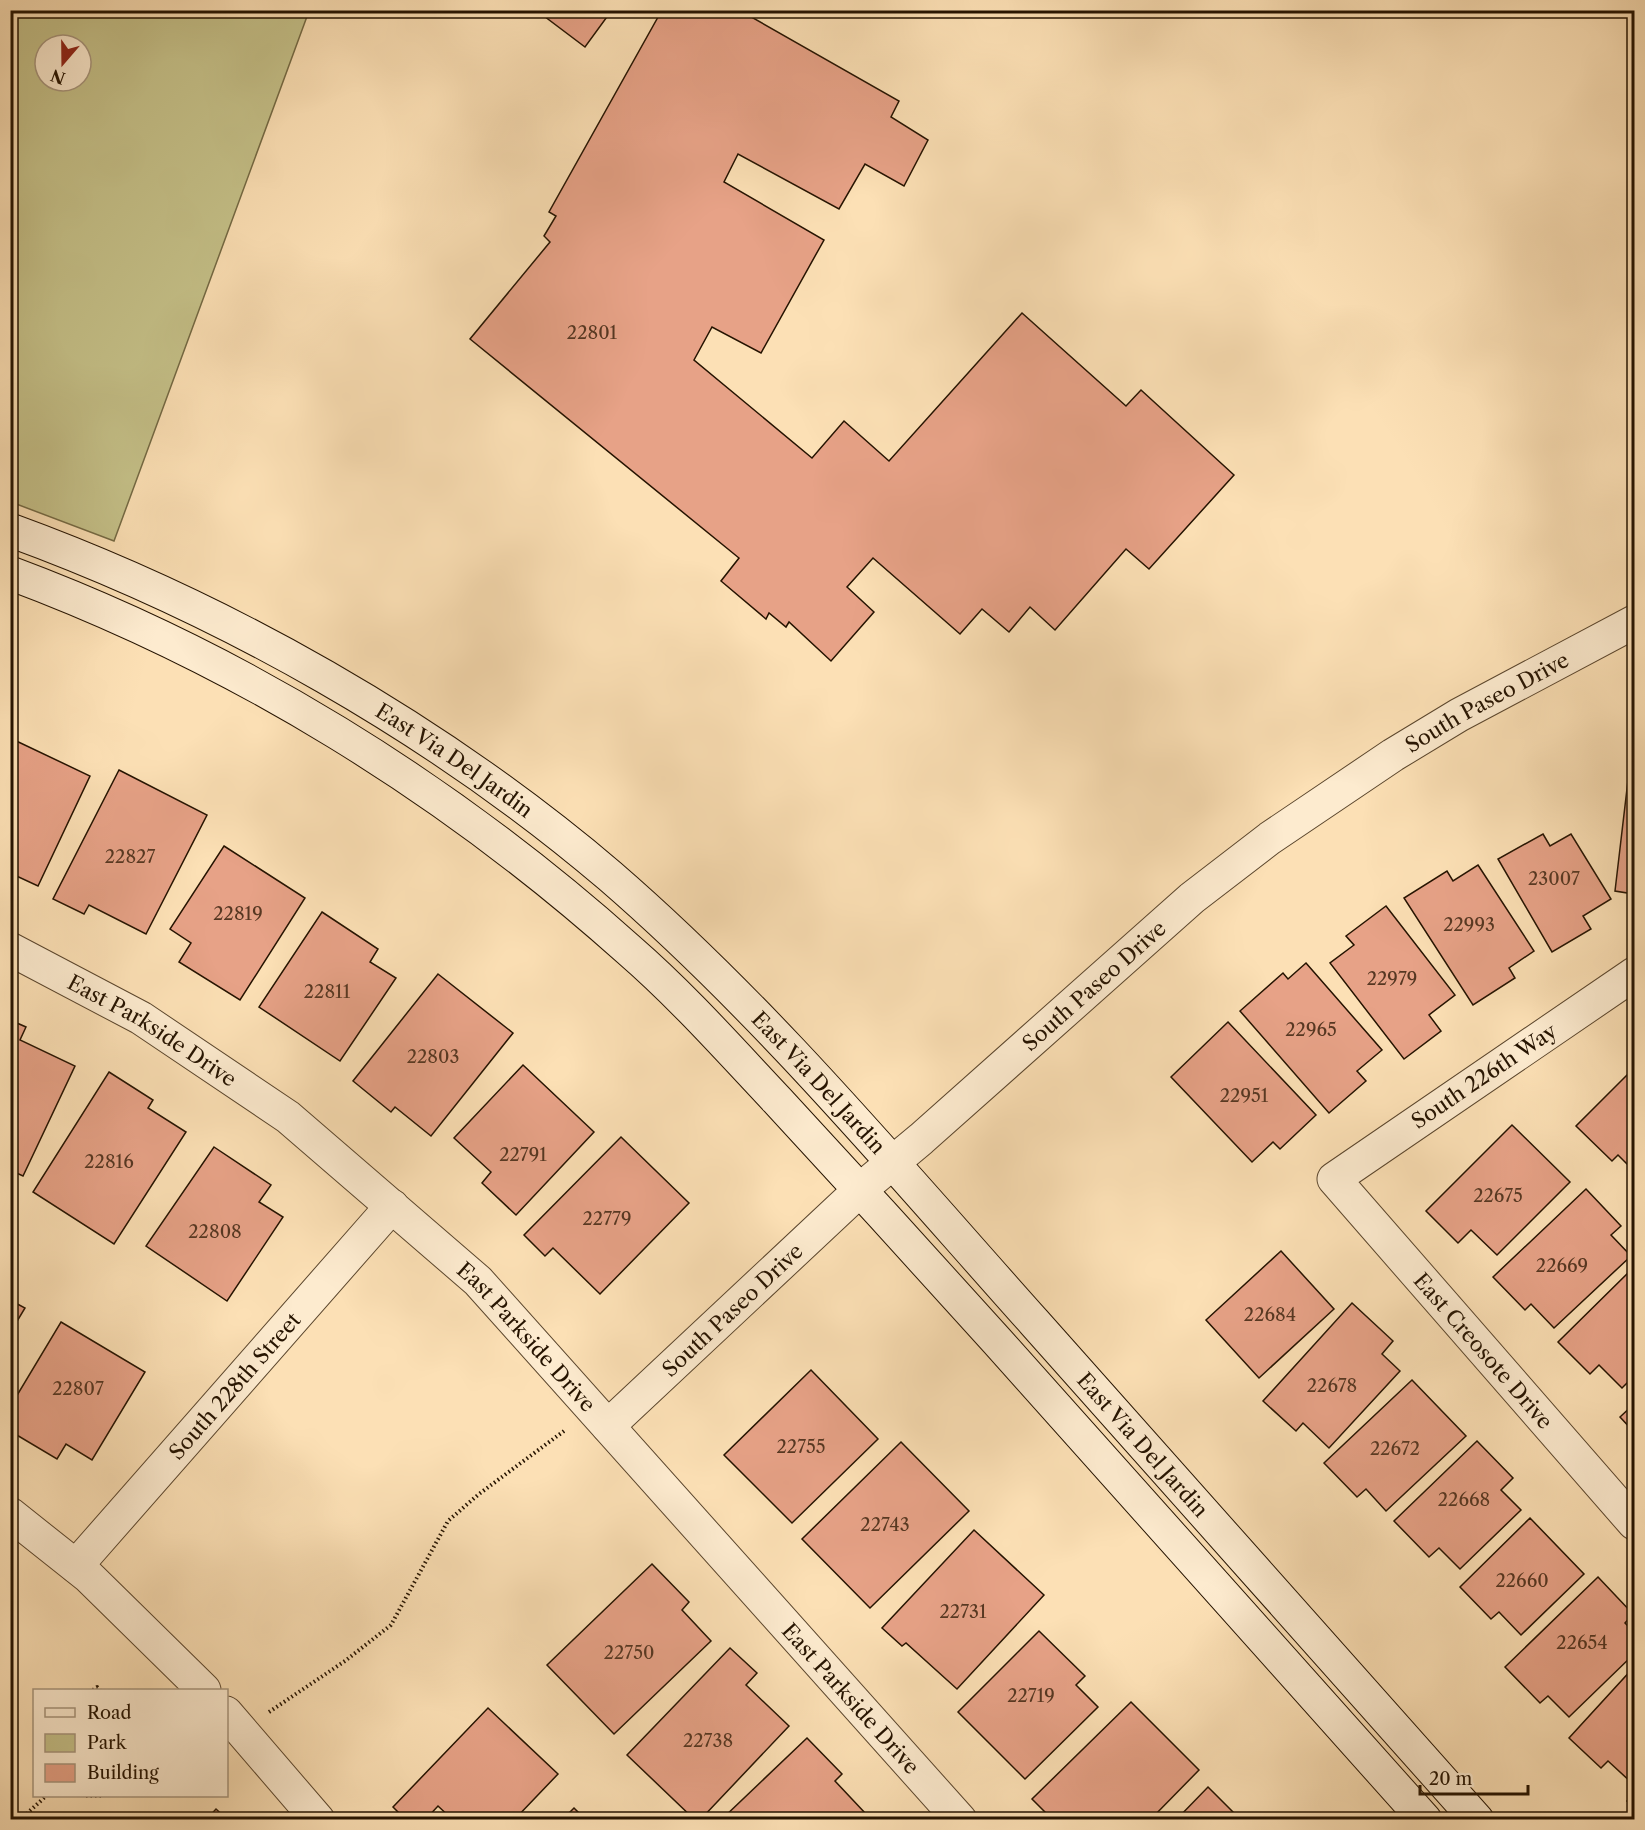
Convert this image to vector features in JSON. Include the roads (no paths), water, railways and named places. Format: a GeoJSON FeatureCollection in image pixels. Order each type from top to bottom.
{"type":"FeatureCollection","features":[{"type":"Feature","properties":{"kind":"street","name":"East Via Del Jardin"},"geometry":{"type":"LineString","coordinates":[[10,530],[155,590],[277,651],[380,710],[461,764],[542,823],[609,876],[741,999],[892,1163],[1477,1820]]}},
{"type":"Feature","properties":{"kind":"street"},"geometry":{"type":"LineString","coordinates":[[10,550],[114,588],[133,592],[155,590]]}},
{"type":"Feature","properties":{"kind":"street","name":"East Via Del Jardin"},"geometry":{"type":"LineString","coordinates":[[10,573],[153,632],[244,678],[333,729],[408,778],[491,837],[629,950],[692,1011],[861,1190],[1425,1820]]}},
{"type":"Feature","properties":{"kind":"street","name":"South Paseo Drive"},"geometry":{"type":"LineString","coordinates":[[602,1419],[1192,898],[1328,797],[1459,715],[1635,622]]}},
{"type":"Feature","properties":{"kind":"street","name":"East Parkside Drive"},"geometry":{"type":"LineString","coordinates":[[10,949],[141,1018],[278,1111],[478,1281],[960,1820]]}},
{"type":"Feature","properties":{"kind":"street","name":"South 226th Way"},"geometry":{"type":"LineString","coordinates":[[1334,1179],[1635,974]]}},
{"type":"Feature","properties":{"kind":"street","name":"East Creosote Drive"},"geometry":{"type":"LineString","coordinates":[[1334,1179],[1635,1523]]}},
{"type":"Feature","properties":{"kind":"street","name":"South 228th Street"},"geometry":{"type":"LineString","coordinates":[[76,1566],[392,1206]]}},
{"type":"Feature","properties":{"kind":"street"},"geometry":{"type":"LineString","coordinates":[[10,1514],[76,1566],[203,1689]]}},
{"type":"Feature","properties":{"kind":"street"},"geometry":{"type":"LineString","coordinates":[[235,1723],[318,1820]]}}]}
